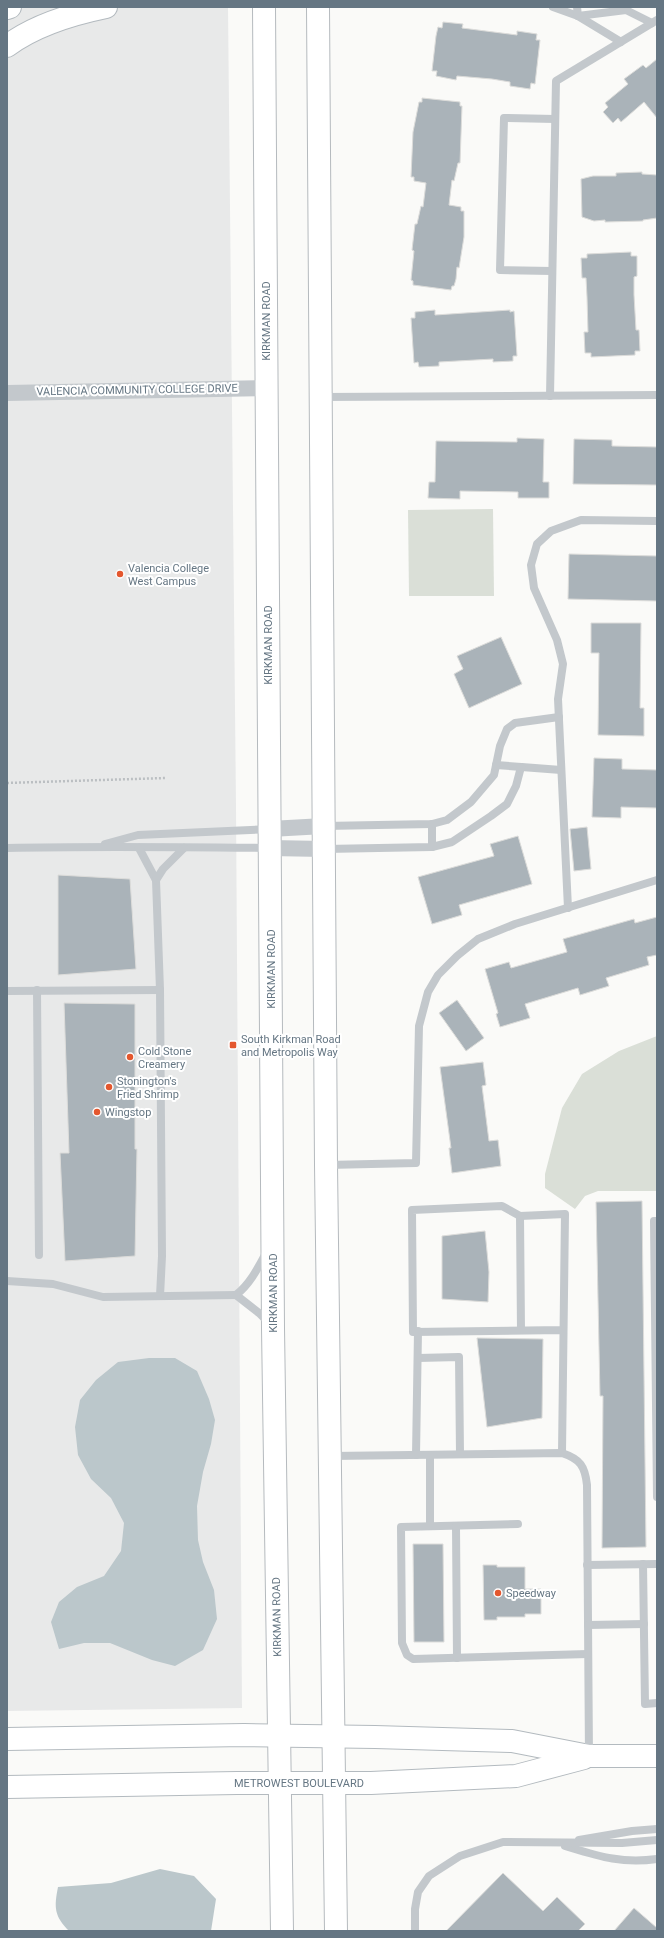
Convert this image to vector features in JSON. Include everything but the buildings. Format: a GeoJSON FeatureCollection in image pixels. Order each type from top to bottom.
{"type":"FeatureCollection","features":[{"type":"Feature","properties":{"kind":"main road"},"geometry":{"type":"LineString","coordinates":[[7,46],[23,34],[84,12],[106,7]]}},
{"type":"Feature","properties":{"kind":"main road","name":"KIRKMAN ROAD"},"geometry":{"type":"LineString","coordinates":[[264,7],[272,1240],[282,1931]]}},
{"type":"Feature","properties":{"kind":"main road"},"geometry":{"type":"LineString","coordinates":[[318,7],[326,1165],[336,1931]]}},
{"type":"Feature","properties":{"kind":"main road","name":"METROWEST BOULEVARD"},"geometry":{"type":"LineString","coordinates":[[7,1739],[334,1736],[512,1741],[589,1756],[657,1756]]}},
{"type":"Feature","properties":{"kind":"main road","name":"METROWEST BOULEVARD"},"geometry":{"type":"LineString","coordinates":[[7,1787],[280,1783],[334,1784],[516,1776],[589,1756]]}},
{"type":"Feature","properties":{"kind":"street","name":"VALENCIA COMMUNITY COLLEGE DRIVE"},"geometry":{"type":"LineString","coordinates":[[7,393],[266,388]]}},
{"type":"Feature","properties":{"kind":"street"},"geometry":{"type":"LineString","coordinates":[[270,839],[324,826]]}},
{"type":"Feature","properties":{"kind":"street"},"geometry":{"type":"LineString","coordinates":[[270,839],[324,849]]}},
{"type":"Feature","properties":{"kind":"lane"},"geometry":{"type":"LineString","coordinates":[[553,7],[578,16],[621,42]]}},
{"type":"Feature","properties":{"kind":"lane"},"geometry":{"type":"LineString","coordinates":[[576,7],[578,16]]}},
{"type":"Feature","properties":{"kind":"lane"},"geometry":{"type":"LineString","coordinates":[[578,16],[626,10],[655,21]]}},
{"type":"Feature","properties":{"kind":"lane"},"geometry":{"type":"LineString","coordinates":[[550,396],[556,81],[655,21]]}},
{"type":"Feature","properties":{"kind":"lane"},"geometry":{"type":"LineString","coordinates":[[552,271],[500,270],[504,118],[555,119]]}},
{"type":"Feature","properties":{"kind":"lane"},"geometry":{"type":"LineString","coordinates":[[321,397],[657,395]]}},
{"type":"Feature","properties":{"kind":"lane"},"geometry":{"type":"LineString","coordinates":[[568,908],[558,699],[563,664],[557,640],[534,588],[531,565],[537,544],[551,531],[581,520],[657,521]]}},
{"type":"Feature","properties":{"kind":"lane"},"geometry":{"type":"LineString","coordinates":[[324,826],[432,824],[447,820],[471,802],[494,775],[500,746],[508,729],[515,723],[559,718]]}},
{"type":"Feature","properties":{"kind":"lane"},"geometry":{"type":"LineString","coordinates":[[496,765],[561,770]]}},
{"type":"Feature","properties":{"kind":"lane"},"geometry":{"type":"LineString","coordinates":[[324,849],[432,847],[457,839],[507,804],[516,786],[521,767]]}},
{"type":"Feature","properties":{"kind":"lane"},"geometry":{"type":"LineString","coordinates":[[432,824],[432,847]]}},
{"type":"Feature","properties":{"kind":"lane"},"geometry":{"type":"LineString","coordinates":[[98,846],[138,835],[270,839]]}},
{"type":"Feature","properties":{"kind":"lane"},"geometry":{"type":"LineString","coordinates":[[7,848],[98,846],[184,848],[270,839]]}},
{"type":"Feature","properties":{"kind":"lane"},"geometry":{"type":"LineString","coordinates":[[139,848],[156,880],[160,990],[162,1256],[160,1296]]}},
{"type":"Feature","properties":{"kind":"lane"},"geometry":{"type":"LineString","coordinates":[[156,880],[163,869],[184,848]]}},
{"type":"Feature","properties":{"kind":"lane"},"geometry":{"type":"LineString","coordinates":[[326,1165],[416,1163],[419,1026],[428,992],[438,974],[457,956],[478,939],[515,924],[657,880]]}},
{"type":"Feature","properties":{"kind":"lane"},"geometry":{"type":"LineString","coordinates":[[37,990],[39,1255]]}},
{"type":"Feature","properties":{"kind":"lane"},"geometry":{"type":"LineString","coordinates":[[7,991],[160,990]]}},
{"type":"Feature","properties":{"kind":"lane"},"geometry":{"type":"LineString","coordinates":[[562,1453],[564,1214],[520,1216],[502,1206],[412,1210],[414,1332],[563,1330]]}},
{"type":"Feature","properties":{"kind":"lane"},"geometry":{"type":"LineString","coordinates":[[520,1216],[521,1330]]}},
{"type":"Feature","properties":{"kind":"lane"},"geometry":{"type":"LineString","coordinates":[[657,1221],[654,1221],[656,1273],[657,1497]]}},
{"type":"Feature","properties":{"kind":"lane"},"geometry":{"type":"LineString","coordinates":[[236,1295],[244,1288],[257,1270],[272,1240]]}},
{"type":"Feature","properties":{"kind":"lane"},"geometry":{"type":"LineString","coordinates":[[7,1281],[54,1284],[102,1297],[236,1295],[260,1313],[273,1328]]}},
{"type":"Feature","properties":{"kind":"lane"},"geometry":{"type":"LineString","coordinates":[[416,1455],[418,1332]]}},
{"type":"Feature","properties":{"kind":"lane"},"geometry":{"type":"LineString","coordinates":[[418,1358],[459,1357],[460,1454]]}},
{"type":"Feature","properties":{"kind":"lane"},"geometry":{"type":"LineString","coordinates":[[330,1456],[562,1453],[572,1456],[581,1464],[586,1471],[589,1756]]}},
{"type":"Feature","properties":{"kind":"lane"},"geometry":{"type":"LineString","coordinates":[[430,1455],[430,1526]]}},
{"type":"Feature","properties":{"kind":"lane"},"geometry":{"type":"LineString","coordinates":[[518,1524],[401,1527],[402,1643],[407,1655],[414,1659],[588,1654]]}},
{"type":"Feature","properties":{"kind":"lane"},"geometry":{"type":"LineString","coordinates":[[456,1526],[457,1658]]}},
{"type":"Feature","properties":{"kind":"lane"},"geometry":{"type":"LineString","coordinates":[[642,1564],[645,1704],[657,1704]]}},
{"type":"Feature","properties":{"kind":"lane"},"geometry":{"type":"LineString","coordinates":[[587,1565],[657,1564]]}},
{"type":"Feature","properties":{"kind":"lane"},"geometry":{"type":"LineString","coordinates":[[588,1625],[644,1624]]}},
{"type":"Feature","properties":{"kind":"lane"},"geometry":{"type":"LineString","coordinates":[[556,1843],[632,1831],[657,1829]]}},
{"type":"Feature","properties":{"kind":"lane"},"geometry":{"type":"LineString","coordinates":[[415,1931],[415,1909],[418,1892],[429,1876],[443,1865],[460,1856],[503,1842],[628,1843],[657,1840]]}},
{"type":"Feature","properties":{"kind":"lane"},"geometry":{"type":"LineString","coordinates":[[556,1843],[604,1857],[636,1862],[657,1859]]}},
{"type":"Feature","properties":{"kind":"path"},"geometry":{"type":"LineString","coordinates":[[7,783],[166,778]]}},
{"type":"Feature","properties":{"kind":"shaded area"},"geometry":{"type":"Polygon","coordinates":[[[7,7],[228,7],[236,807],[242,1708],[7,1711],[7,7]]]}},
{"type":"Feature","properties":{"kind":"shaded area"},"geometry":{"type":"Polygon","coordinates":[[[493,509],[494,596],[409,596],[408,510],[493,509]]]}},
{"type":"Feature","properties":{"kind":"shaded area"},"geometry":{"type":"Polygon","coordinates":[[[657,1036],[657,1191],[598,1191],[585,1196],[575,1209],[545,1188],[545,1174],[562,1108],[582,1074],[619,1051],[657,1036]]]}},
{"type":"Feature","properties":{"kind":"shaded area"},"geometry":{"type":"Polygon","coordinates":[[[149,1358],[175,1358],[197,1371],[209,1399],[215,1420],[197,1506],[198,1540],[203,1562],[214,1590],[217,1619],[203,1650],[175,1666],[152,1660],[110,1643],[84,1643],[59,1649],[51,1622],[59,1602],[77,1587],[104,1576],[121,1551],[124,1523],[111,1498],[91,1479],[78,1455],[75,1427],[80,1400],[96,1380],[118,1362],[149,1358]]]}},
{"type":"Feature","properties":{"kind":"shaded area"},"geometry":{"type":"Polygon","coordinates":[[[160,1869],[194,1876],[216,1899],[211,1931],[69,1931],[60,1921],[56,1911],[58,1887],[111,1883],[160,1869]]]}},
{"type":"Feature","properties":{"kind":"place","name":"Valencia College West Campus"},"geometry":{"type":"Point","coordinates":[120,574]}},
{"type":"Feature","properties":{"kind":"place","name":"South Kirkman Road and Metropolis Way"},"geometry":{"type":"Point","coordinates":[233,1045]}},
{"type":"Feature","properties":{"kind":"place","name":"Cold Stone Creamery"},"geometry":{"type":"Point","coordinates":[130,1057]}},
{"type":"Feature","properties":{"kind":"place","name":"Stonington's Fried Shrimp"},"geometry":{"type":"Point","coordinates":[109,1087]}},
{"type":"Feature","properties":{"kind":"place","name":"Wingstop"},"geometry":{"type":"Point","coordinates":[97,1112]}},
{"type":"Feature","properties":{"kind":"place","name":"Speedway"},"geometry":{"type":"Point","coordinates":[498,1593]}}]}
